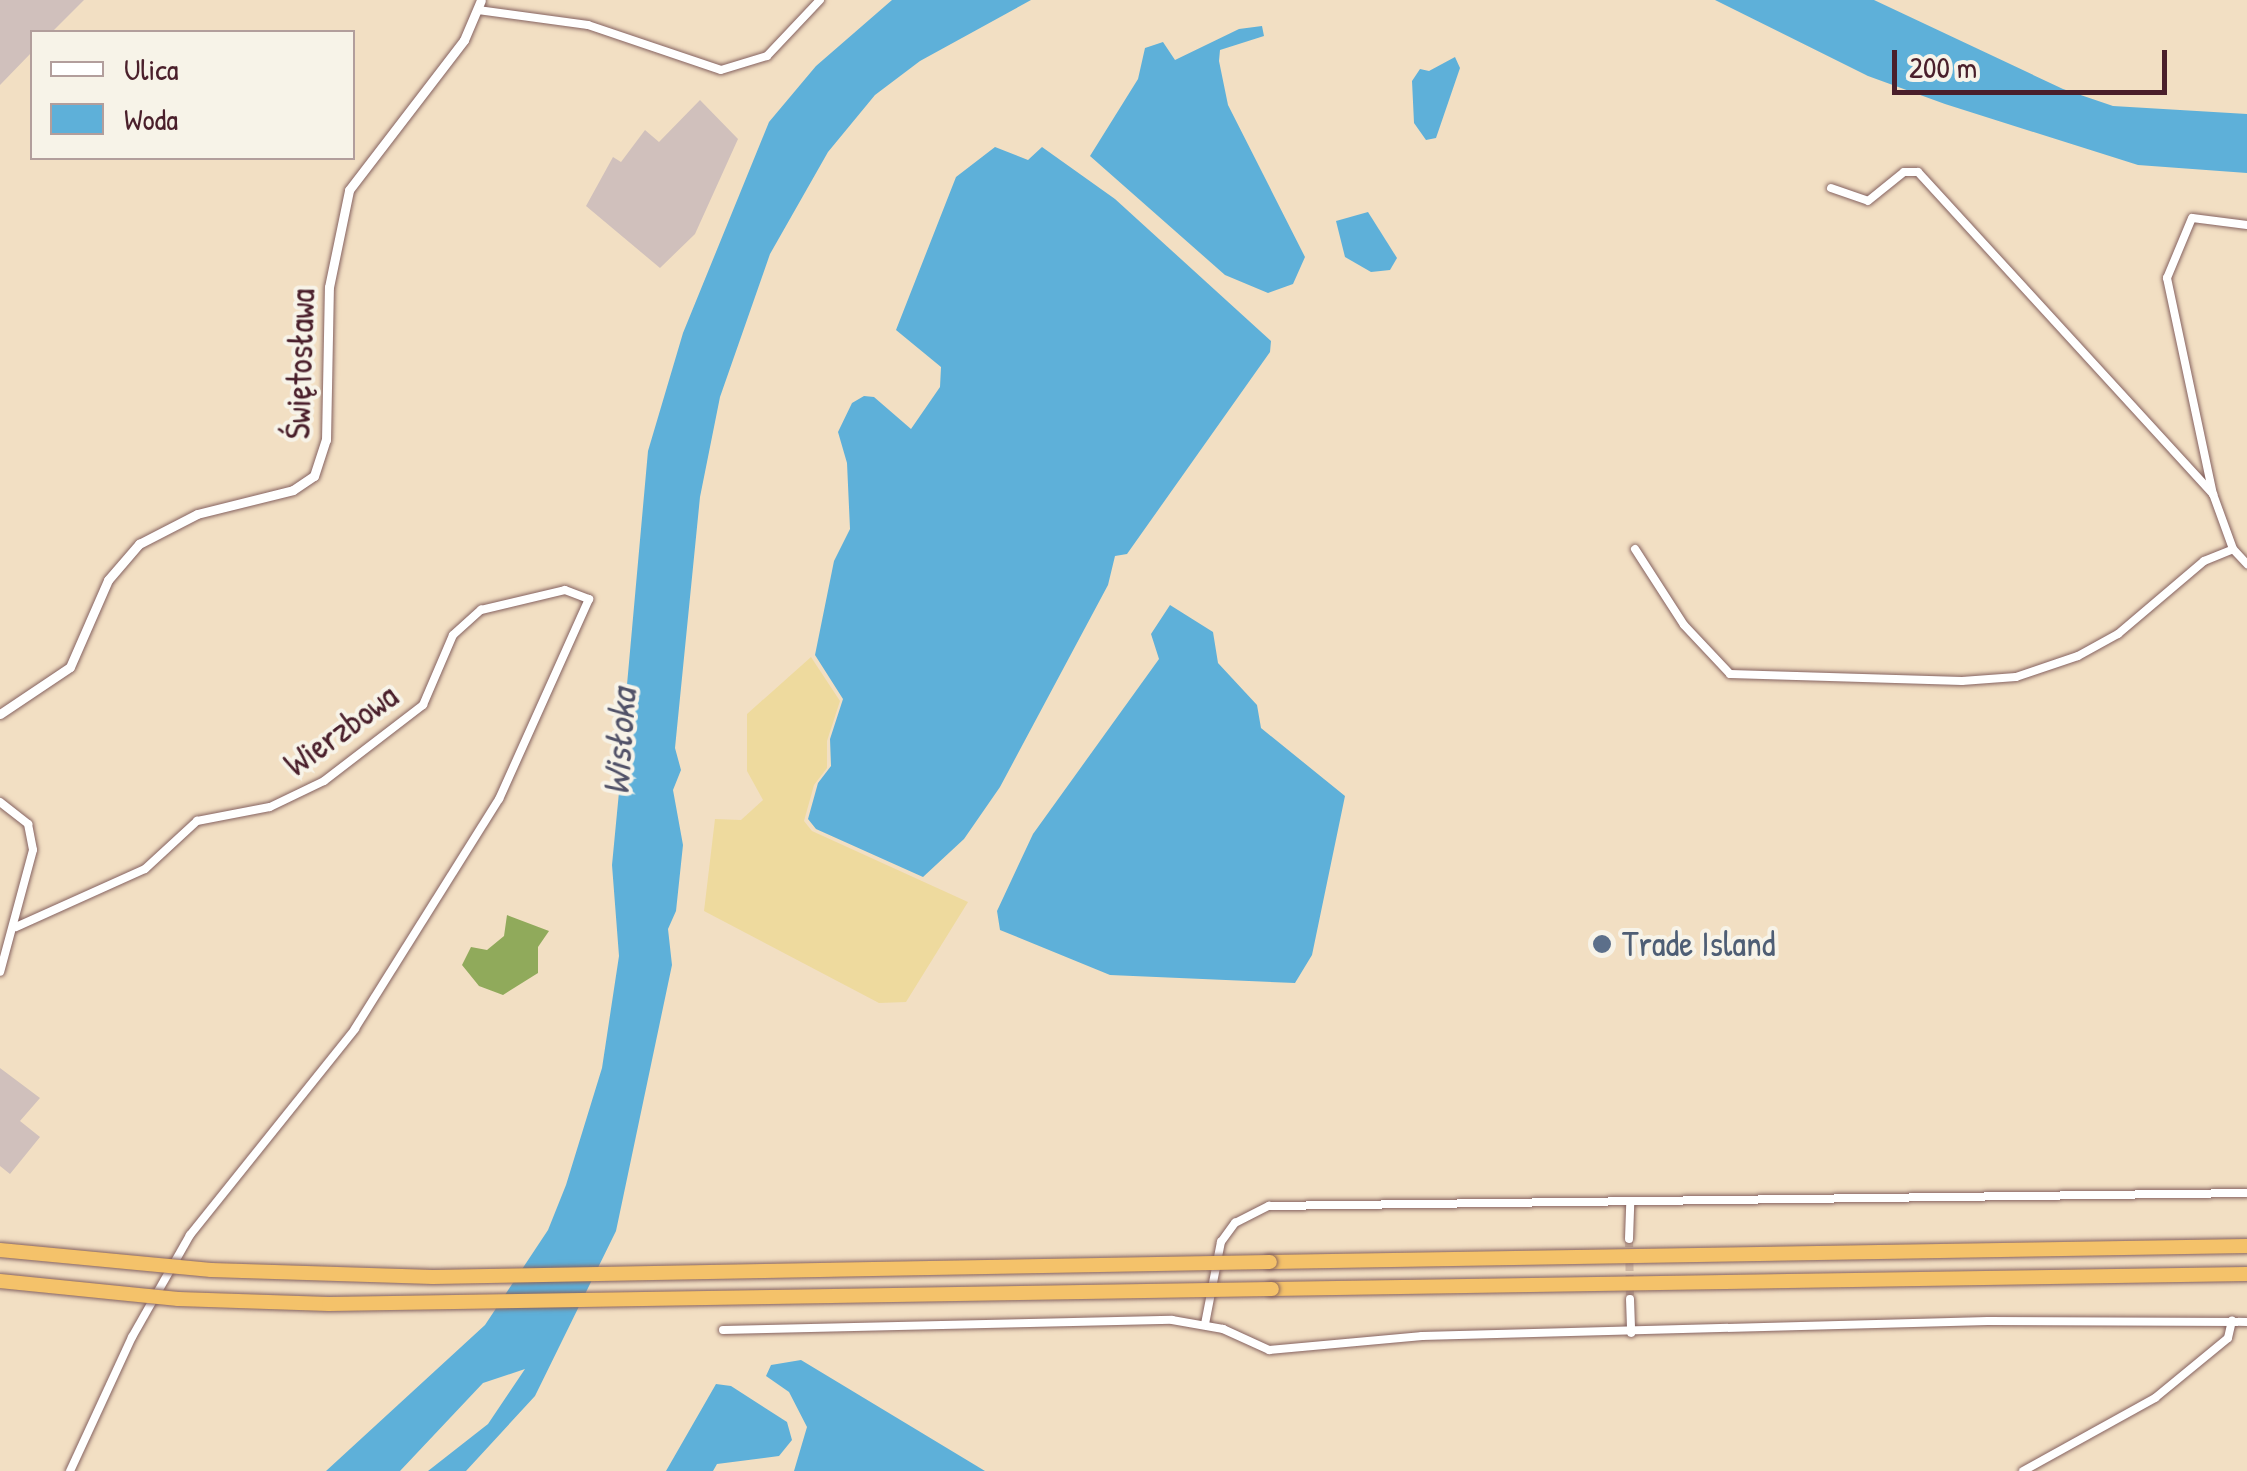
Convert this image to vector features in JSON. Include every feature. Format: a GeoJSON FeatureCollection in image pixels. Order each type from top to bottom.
{"type":"FeatureCollection","features":[{"type":"Feature","properties":{"kind":"highway"},"geometry":{"type":"LineString","coordinates":[[0,1250],[211,1270],[433,1278],[2247,1246]]}},
{"type":"Feature","properties":{"kind":"highway"},"geometry":{"type":"LineString","coordinates":[[0,1280],[178,1299],[346,1304],[2247,1274]]}},
{"type":"Feature","properties":{"kind":"street"},"geometry":{"type":"LineString","coordinates":[[480,5],[588,25],[721,70],[767,56],[820,0]]}},
{"type":"Feature","properties":{"kind":"street","name":"Świętosława"},"geometry":{"type":"LineString","coordinates":[[0,714],[70,666],[108,580],[139,544],[197,514],[293,490],[314,476],[326,440],[329,287],[348,190],[464,40],[480,5]]}},
{"type":"Feature","properties":{"kind":"street"},"geometry":{"type":"LineString","coordinates":[[1830,188],[1868,201],[1904,172],[1918,172],[2213,494]]}},
{"type":"Feature","properties":{"kind":"street"},"geometry":{"type":"LineString","coordinates":[[2247,226],[2192,218],[2167,278],[2213,494],[2233,549],[2247,564]]}},
{"type":"Feature","properties":{"kind":"street"},"geometry":{"type":"LineString","coordinates":[[1635,549],[1684,625],[1730,674],[1962,681],[2016,677],[2078,656],[2118,634],[2196,566],[2233,549]]}},
{"type":"Feature","properties":{"kind":"street","name":"Wierzbowa"},"geometry":{"type":"LineString","coordinates":[[16,927],[128,879],[197,820],[270,807],[324,781],[423,705],[454,635],[469,617],[565,590],[589,599],[499,799],[355,1029],[196,1226],[132,1337],[70,1471]]}},
{"type":"Feature","properties":{"kind":"street"},"geometry":{"type":"LineString","coordinates":[[0,802],[28,824],[32,836],[32,861],[0,972]]}},
{"type":"Feature","properties":{"kind":"street"},"geometry":{"type":"LineString","coordinates":[[1205,1324],[1221,1242],[1235,1223],[1269,1206],[2247,1193]]}},
{"type":"Feature","properties":{"kind":"street"},"geometry":{"type":"LineString","coordinates":[[1629,1240],[1630,1204]]}},
{"type":"Feature","properties":{"kind":"street"},"geometry":{"type":"LineString","coordinates":[[1630,1299],[1631,1333]]}},
{"type":"Feature","properties":{"kind":"street"},"geometry":{"type":"LineString","coordinates":[[2023,1471],[2155,1398],[2228,1338],[2232,1320]]}},
{"type":"Feature","properties":{"kind":"street"},"geometry":{"type":"LineString","coordinates":[[723,1330],[1205,1324],[1269,1350],[1422,1336],[2247,1322]]}},
{"type":"Feature","properties":{"kind":"shaded area"},"geometry":{"type":"Polygon","coordinates":[[[0,0],[84,0],[54,30],[30,30],[30,54],[0,85],[0,0]]]}},
{"type":"Feature","properties":{"kind":"shaded area"},"geometry":{"type":"Polygon","coordinates":[[[700,100],[738,139],[695,234],[660,268],[586,206],[613,157],[621,162],[645,130],[659,142],[700,100]]]}},
{"type":"Feature","properties":{"kind":"shaded area"},"geometry":{"type":"Polygon","coordinates":[[[0,1068],[40,1098],[20,1121],[40,1137],[10,1174],[0,1166],[0,1068]]]}},
{"type":"Feature","properties":{"kind":"green space"},"geometry":{"type":"Polygon","coordinates":[[[507,915],[549,931],[538,947],[538,973],[503,995],[479,986],[462,965],[471,947],[487,950],[504,936],[507,915]]]}},
{"type":"Feature","properties":{"kind":"sand"},"geometry":{"type":"Polygon","coordinates":[[[811,657],[840,701],[827,741],[827,768],[814,785],[804,821],[812,831],[968,902],[906,1002],[879,1003],[704,911],[715,819],[741,820],[763,800],[747,771],[747,714],[811,657]]]}},
{"type":"Feature","properties":{"kind":"water"},"geometry":{"type":"Polygon","coordinates":[[[892,0],[1031,0],[920,61],[875,95],[828,152],[770,254],[720,397],[700,497],[675,748],[681,770],[673,790],[683,845],[676,911],[668,929],[672,965],[616,1231],[535,1396],[466,1471],[428,1471],[488,1424],[525,1369],[483,1383],[400,1471],[326,1471],[485,1325],[548,1230],[566,1185],[602,1068],[619,956],[612,865],[619,792],[630,770],[624,718],[648,451],[683,333],[769,122],[816,66],[892,0]]]}},
{"type":"Feature","properties":{"kind":"water"},"geometry":{"type":"Polygon","coordinates":[[[1715,0],[1874,0],[2063,89],[2113,106],[2247,114],[2247,173],[2138,165],[1945,104],[1868,76],[1715,0]]]}},
{"type":"Feature","properties":{"kind":"water"},"geometry":{"type":"Polygon","coordinates":[[[1262,26],[1264,36],[1220,50],[1219,61],[1228,105],[1305,257],[1293,284],[1268,293],[1225,275],[1090,156],[1138,79],[1145,48],[1163,42],[1175,60],[1239,29],[1262,26]]]}},
{"type":"Feature","properties":{"kind":"water"},"geometry":{"type":"Polygon","coordinates":[[[1455,57],[1460,68],[1436,138],[1426,140],[1414,123],[1412,81],[1420,69],[1429,71],[1455,57]]]}},
{"type":"Feature","properties":{"kind":"water"},"geometry":{"type":"Polygon","coordinates":[[[995,147],[1028,160],[1042,147],[1115,199],[1271,341],[1270,352],[1127,554],[1115,556],[1108,585],[1000,787],[964,839],[923,877],[816,829],[808,819],[818,783],[831,766],[830,739],[843,699],[815,655],[834,561],[850,529],[847,463],[838,432],[852,403],[864,396],[874,397],[911,429],[940,387],[941,367],[896,330],[956,177],[995,147]]]}},
{"type":"Feature","properties":{"kind":"water"},"geometry":{"type":"Polygon","coordinates":[[[1368,212],[1397,258],[1390,270],[1371,272],[1345,257],[1336,221],[1368,212]]]}},
{"type":"Feature","properties":{"kind":"water"},"geometry":{"type":"Polygon","coordinates":[[[1170,605],[1213,632],[1218,663],[1257,705],[1261,728],[1345,796],[1312,955],[1295,983],[1110,975],[1000,930],[997,911],[1033,834],[1159,659],[1151,634],[1170,605]]]}},
{"type":"Feature","properties":{"kind":"water"},"geometry":{"type":"Polygon","coordinates":[[[801,1360],[985,1471],[794,1471],[807,1427],[789,1392],[766,1376],[771,1365],[801,1360]]]}},
{"type":"Feature","properties":{"kind":"water"},"geometry":{"type":"Polygon","coordinates":[[[716,1384],[731,1386],[787,1422],[792,1440],[779,1456],[717,1464],[713,1471],[666,1471],[716,1384]]]}},
{"type":"Feature","properties":{"kind":"tunnel"},"geometry":{"type":"LineString","coordinates":[[1629,1239],[1630,1299]]}},
{"type":"Feature","properties":{"kind":"place","name":"Trade Island"},"geometry":{"type":"Point","coordinates":[1602,944]}},
{"type":"Feature","properties":{"kind":"water label","name":"Wisłoka"},"geometry":{"type":"Point","coordinates":[619,742]}}]}
